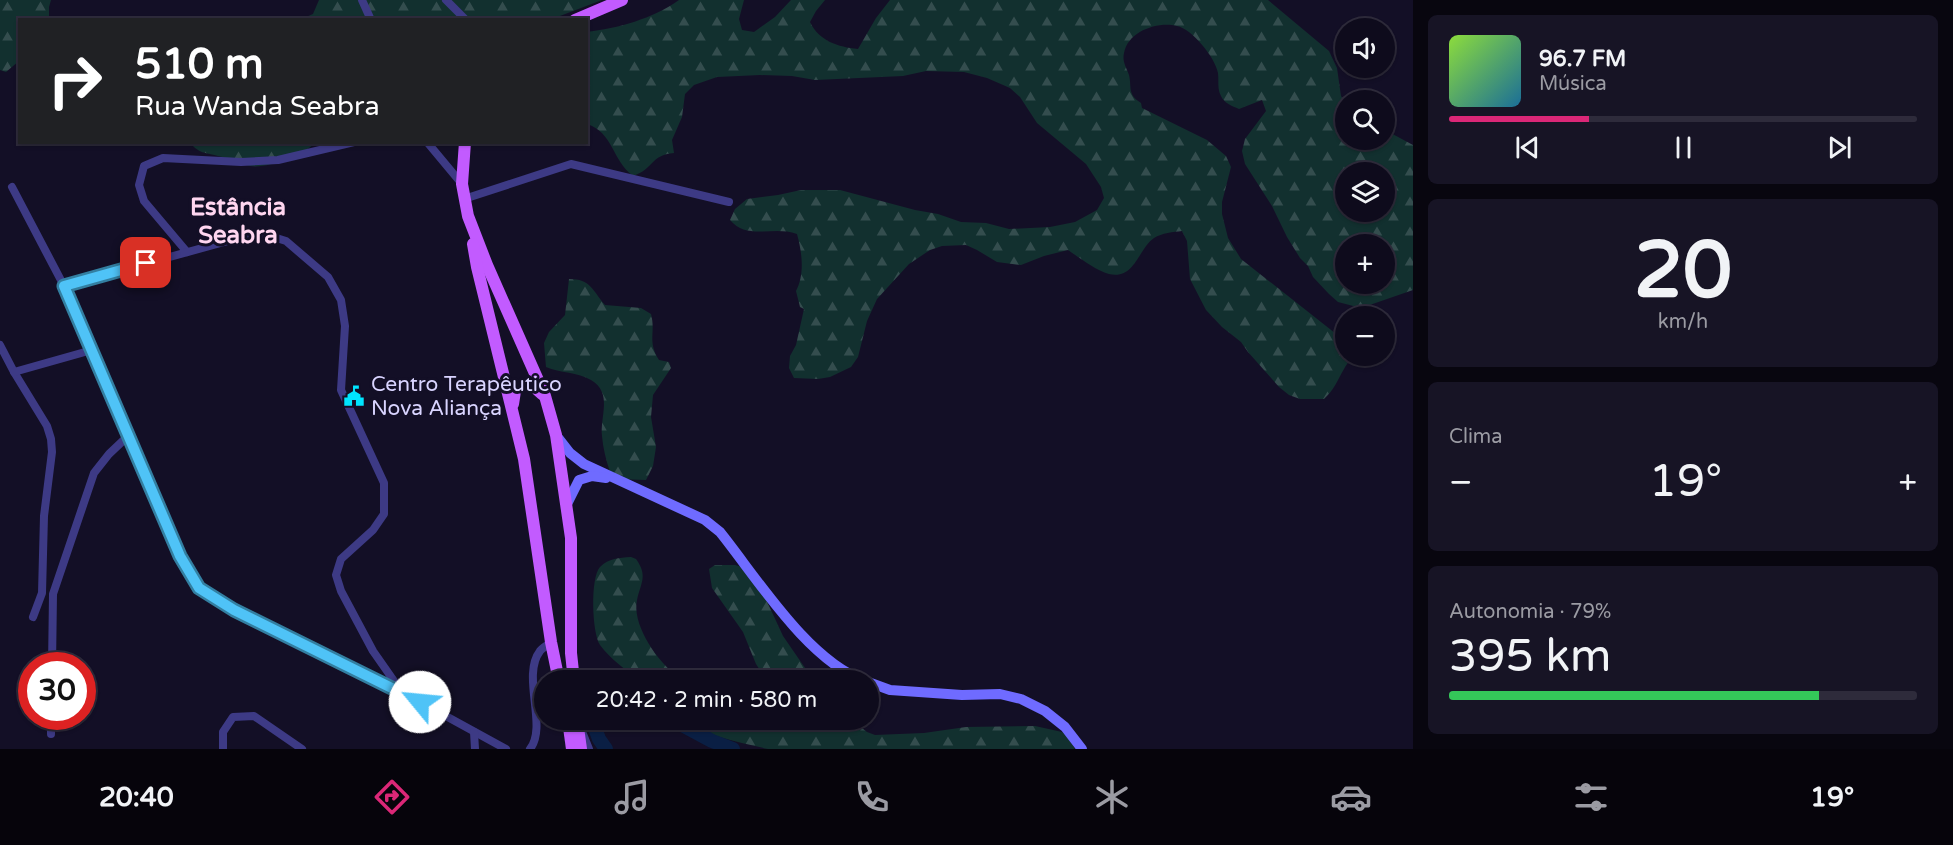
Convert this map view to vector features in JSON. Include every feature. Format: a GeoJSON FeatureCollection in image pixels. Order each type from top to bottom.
{"type":"FeatureCollection","features":[{"type":"Feature","properties":{"kind":"main road"},"geometry":{"type":"LineString","coordinates":[[580,18],[622,0]]}},
{"type":"Feature","properties":{"kind":"main road"},"geometry":{"type":"LineString","coordinates":[[465,144],[462,184],[464,199],[477,267],[524,459],[557,670]]}},
{"type":"Feature","properties":{"kind":"main road"},"geometry":{"type":"LineString","coordinates":[[468,216],[487,265],[545,396],[556,435],[571,538],[573,670]]}},
{"type":"Feature","properties":{"kind":"main road"},"geometry":{"type":"LineString","coordinates":[[513,407],[515,391],[522,385],[532,386],[545,396]]}},
{"type":"Feature","properties":{"kind":"main road"},"geometry":{"type":"LineString","coordinates":[[556,435],[570,453],[584,464],[705,520],[720,532],[795,628],[843,670]]}},
{"type":"Feature","properties":{"kind":"main road"},"geometry":{"type":"LineString","coordinates":[[566,507],[579,480],[592,476],[615,480]]}},
{"type":"Feature","properties":{"kind":"main road"},"geometry":{"type":"LineString","coordinates":[[879,686],[890,690],[962,695],[1000,694],[1021,699],[1045,711],[1065,727],[1083,749]]}},
{"type":"Feature","properties":{"kind":"main road"},"geometry":{"type":"LineString","coordinates":[[572,749],[573,730]]}},
{"type":"Feature","properties":{"kind":"main road"},"geometry":{"type":"LineString","coordinates":[[576,730],[581,749]]}},
{"type":"Feature","properties":{"kind":"street"},"geometry":{"type":"LineString","coordinates":[[362,0],[370,18]]}},
{"type":"Feature","properties":{"kind":"street"},"geometry":{"type":"LineString","coordinates":[[446,0],[464,18]]}},
{"type":"Feature","properties":{"kind":"street"},"geometry":{"type":"LineString","coordinates":[[187,252],[144,201],[139,185],[144,166],[164,158],[241,162],[278,160],[346,144]]}},
{"type":"Feature","properties":{"kind":"street"},"geometry":{"type":"LineString","coordinates":[[429,144],[462,184]]}},
{"type":"Feature","properties":{"kind":"street"},"geometry":{"type":"LineString","coordinates":[[464,199],[571,164],[729,202]]}},
{"type":"Feature","properties":{"kind":"street"},"geometry":{"type":"LineString","coordinates":[[12,187],[64,286],[180,556],[199,588],[234,610],[402,692],[506,749]]}},
{"type":"Feature","properties":{"kind":"street"},"geometry":{"type":"LineString","coordinates":[[64,286],[246,237],[267,235],[286,241],[328,277],[341,300],[345,326],[341,390],[384,483],[385,499],[384,514],[373,530],[341,559],[336,575],[341,591],[373,651],[402,692]]}},
{"type":"Feature","properties":{"kind":"street"},"geometry":{"type":"LineString","coordinates":[[0,345],[47,426],[51,439],[52,452],[44,516],[42,593],[33,618]]}},
{"type":"Feature","properties":{"kind":"street"},"geometry":{"type":"LineString","coordinates":[[14,372],[92,350]]}},
{"type":"Feature","properties":{"kind":"street"},"geometry":{"type":"LineString","coordinates":[[52,652],[53,594],[94,473],[109,454],[128,436]]}},
{"type":"Feature","properties":{"kind":"street"},"geometry":{"type":"LineString","coordinates":[[530,749],[536,727],[533,668],[540,651],[551,642]]}},
{"type":"Feature","properties":{"kind":"street"},"geometry":{"type":"LineString","coordinates":[[223,749],[223,732],[233,717],[254,716],[302,749]]}},
{"type":"Feature","properties":{"kind":"street"},"geometry":{"type":"LineString","coordinates":[[579,730],[589,749]]}},
{"type":"Feature","properties":{"kind":"street"},"geometry":{"type":"LineString","coordinates":[[474,732],[475,749]]}},
{"type":"Feature","properties":{"kind":"green space"},"geometry":{"type":"Polygon","coordinates":[[[0,0],[51,0],[49,18],[18,18],[18,62],[6,72],[0,70],[0,0]]]}},
{"type":"Feature","properties":{"kind":"green space"},"geometry":{"type":"Polygon","coordinates":[[[319,0],[602,0],[555,18],[304,18],[313,14],[319,0]]]}},
{"type":"Feature","properties":{"kind":"green space"},"geometry":{"type":"Polygon","coordinates":[[[679,0],[744,0],[739,19],[742,30],[754,32],[775,17],[791,0],[825,0],[810,22],[814,29],[830,42],[858,49],[876,18],[890,0],[1268,0],[1329,51],[1335,64],[1335,78],[1338,78],[1340,90],[1335,90],[1335,150],[1395,150],[1395,135],[1413,145],[1413,290],[1367,306],[1353,306],[1338,302],[1329,294],[1300,258],[1272,206],[1245,164],[1242,151],[1245,139],[1266,111],[1262,100],[1239,109],[1226,102],[1220,93],[1216,67],[1202,45],[1183,28],[1161,25],[1138,33],[1127,45],[1124,59],[1132,94],[1141,103],[1142,108],[1207,140],[1226,156],[1231,167],[1222,202],[1222,214],[1228,238],[1241,259],[1335,333],[1335,366],[1346,366],[1333,389],[1324,399],[1300,399],[1289,395],[1279,387],[1241,342],[1206,310],[1190,279],[1187,241],[1182,231],[1154,238],[1130,268],[1118,275],[1098,270],[1068,250],[1021,265],[997,262],[966,245],[942,246],[930,250],[909,264],[877,299],[867,321],[858,357],[851,367],[830,377],[794,378],[789,368],[790,356],[796,345],[804,309],[800,307],[796,291],[801,277],[802,263],[797,234],[745,230],[737,226],[730,220],[735,209],[747,199],[801,190],[840,190],[938,214],[961,222],[986,223],[1009,229],[1050,227],[1075,222],[1097,210],[1104,198],[1101,187],[1086,164],[1037,123],[1020,97],[1010,88],[987,78],[964,72],[926,71],[903,76],[815,80],[792,76],[760,75],[717,77],[694,85],[685,94],[682,117],[672,140],[674,153],[660,156],[645,170],[633,176],[602,133],[588,124],[588,32],[635,22],[679,0]]]}},
{"type":"Feature","properties":{"kind":"green space"},"geometry":{"type":"Polygon","coordinates":[[[191,144],[314,144],[284,160],[257,166],[250,166],[197,149],[191,144]]]}},
{"type":"Feature","properties":{"kind":"green space"},"geometry":{"type":"Polygon","coordinates":[[[569,279],[587,283],[605,305],[641,308],[651,314],[655,353],[659,360],[669,362],[671,368],[653,395],[651,417],[656,447],[653,466],[646,480],[619,479],[610,472],[602,436],[604,398],[598,385],[580,375],[546,367],[544,343],[549,332],[565,315],[569,279]]]}},
{"type":"Feature","properties":{"kind":"green space"},"geometry":{"type":"Polygon","coordinates":[[[631,557],[636,559],[640,565],[643,575],[637,600],[638,619],[651,648],[670,670],[626,670],[600,645],[595,629],[593,593],[600,567],[614,559],[631,557]]]}},
{"type":"Feature","properties":{"kind":"green space"},"geometry":{"type":"Polygon","coordinates":[[[715,565],[742,567],[764,595],[783,636],[806,670],[760,670],[743,632],[712,588],[709,569],[715,565]]]}},
{"type":"Feature","properties":{"kind":"green space"},"geometry":{"type":"Polygon","coordinates":[[[1035,726],[1062,732],[1075,749],[768,749],[700,730],[864,730],[875,735],[924,733],[966,727],[1035,726]]]}},
{"type":"Feature","properties":{"kind":"waterway"},"geometry":{"type":"LineString","coordinates":[[596,730],[606,749]]}},
{"type":"Feature","properties":{"kind":"waterway"},"geometry":{"type":"LineString","coordinates":[[692,730],[733,749]]}},
{"type":"Feature","properties":{"kind":"place","name":"Centro Terapêutico Nova Aliança"},"geometry":{"type":"Point","coordinates":[354,396]}},
{"type":"Feature","properties":{"kind":"district","name":"Estância Seabra"},"geometry":{"type":"Point","coordinates":[238,221]}},
{"type":"Feature","properties":{"kind":"route"},"geometry":{"type":"LineString","coordinates":[[146,263],[64,286],[180,556],[199,588],[234,610],[420,702]]}}]}
